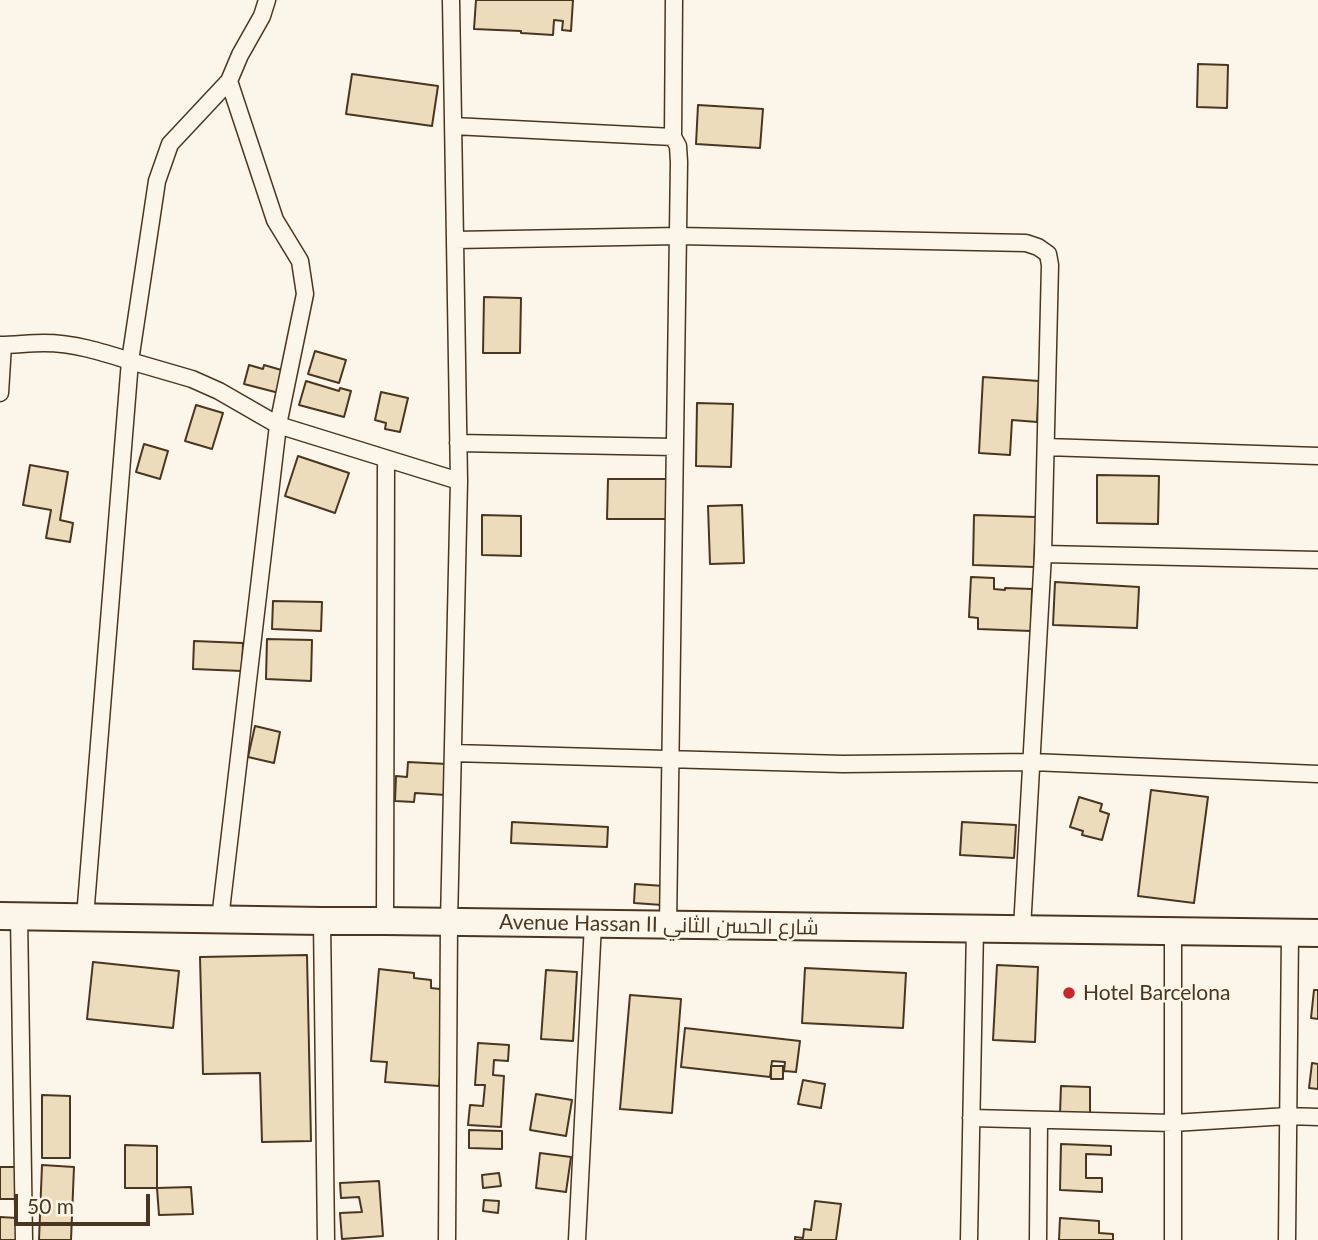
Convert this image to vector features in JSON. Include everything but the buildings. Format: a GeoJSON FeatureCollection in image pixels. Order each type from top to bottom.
{"type":"FeatureCollection","features":[{"type":"Feature","properties":{"kind":"main road","name":"Avenue Hassan II شارع الحسن الثاني"},"geometry":{"type":"LineString","coordinates":[[10,916],[1318,933]]}},
{"type":"Feature","properties":{"kind":"street"},"geometry":{"type":"LineString","coordinates":[[85,917],[130,361],[157,181],[170,144],[229,81],[262,16],[267,0]]}},
{"type":"Feature","properties":{"kind":"street"},"geometry":{"type":"LineString","coordinates":[[447,1240],[449,922],[459,481],[451,0]]}},
{"type":"Feature","properties":{"kind":"street"},"geometry":{"type":"LineString","coordinates":[[668,925],[679,162],[678,146],[673,137],[674,0]]}},
{"type":"Feature","properties":{"kind":"street"},"geometry":{"type":"LineString","coordinates":[[220,919],[278,425],[305,294],[300,261],[275,220],[229,81]]}},
{"type":"Feature","properties":{"kind":"street"},"geometry":{"type":"LineString","coordinates":[[453,126],[673,137]]}},
{"type":"Feature","properties":{"kind":"street"},"geometry":{"type":"LineString","coordinates":[[455,240],[678,236],[1026,243],[1048,254],[1050,265],[1044,554],[1022,929]]}},
{"type":"Feature","properties":{"kind":"street"},"geometry":{"type":"LineString","coordinates":[[0,393],[1,345],[73,345],[192,379],[219,391],[278,425],[459,481]]}},
{"type":"Feature","properties":{"kind":"street"},"geometry":{"type":"LineString","coordinates":[[458,443],[675,447]]}},
{"type":"Feature","properties":{"kind":"street"},"geometry":{"type":"LineString","coordinates":[[1046,447],[1318,456]]}},
{"type":"Feature","properties":{"kind":"street"},"geometry":{"type":"LineString","coordinates":[[386,459],[386,921]]}},
{"type":"Feature","properties":{"kind":"street"},"geometry":{"type":"LineString","coordinates":[[1044,554],[1318,560]]}},
{"type":"Feature","properties":{"kind":"street"},"geometry":{"type":"LineString","coordinates":[[453,753],[843,764],[1032,762],[1318,774]]}},
{"type":"Feature","properties":{"kind":"street"},"geometry":{"type":"LineString","coordinates":[[10,916],[24,1240]]}},
{"type":"Feature","properties":{"kind":"street"},"geometry":{"type":"LineString","coordinates":[[322,921],[326,1240]]}},
{"type":"Feature","properties":{"kind":"street"},"geometry":{"type":"LineString","coordinates":[[577,1240],[593,924]]}},
{"type":"Feature","properties":{"kind":"street"},"geometry":{"type":"LineString","coordinates":[[969,1240],[975,929]]}},
{"type":"Feature","properties":{"kind":"street"},"geometry":{"type":"LineString","coordinates":[[1173,931],[1173,1240]]}},
{"type":"Feature","properties":{"kind":"street"},"geometry":{"type":"LineString","coordinates":[[1287,1240],[1290,933]]}},
{"type":"Feature","properties":{"kind":"street"},"geometry":{"type":"LineString","coordinates":[[971,1118],[1173,1123],[1288,1116],[1318,1117]]}},
{"type":"Feature","properties":{"kind":"street"},"geometry":{"type":"LineString","coordinates":[[1038,1240],[1039,1120]]}},
{"type":"Feature","properties":{"kind":"place","name":"Hotel Barcelona"},"geometry":{"type":"Point","coordinates":[1069,993]}}]}
